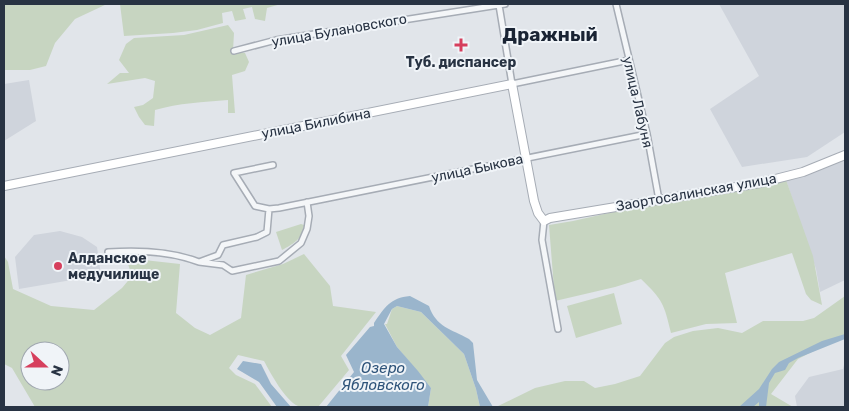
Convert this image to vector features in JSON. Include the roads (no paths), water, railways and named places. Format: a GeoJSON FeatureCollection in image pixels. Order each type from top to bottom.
{"type":"FeatureCollection","features":[{"type":"Feature","properties":{"kind":"street","name":"улица Булановского"},"geometry":{"type":"LineString","coordinates":[[234,51],[285,38],[502,4]]}},
{"type":"Feature","properties":{"kind":"street"},"geometry":{"type":"LineString","coordinates":[[502,4],[512,84],[534,201],[538,213],[544,220],[542,240],[558,329]]}},
{"type":"Feature","properties":{"kind":"street","name":"улица Лабуня"},"geometry":{"type":"LineString","coordinates":[[616,4],[647,134],[659,200]]}},
{"type":"Feature","properties":{"kind":"street","name":"улица Билибина"},"geometry":{"type":"LineString","coordinates":[[4,186],[629,60]]}},
{"type":"Feature","properties":{"kind":"street","name":"улица Быкова"},"geometry":{"type":"LineString","coordinates":[[269,209],[647,134]]}},
{"type":"Feature","properties":{"kind":"street","name":"Заортосалинская улица"},"geometry":{"type":"LineString","coordinates":[[544,220],[760,183],[803,172],[845,155]]}},
{"type":"Feature","properties":{"kind":"street"},"geometry":{"type":"LineString","coordinates":[[199,262],[218,255],[223,245],[257,237],[267,232],[269,209],[255,206],[234,173],[273,164]]}},
{"type":"Feature","properties":{"kind":"street"},"geometry":{"type":"LineString","coordinates":[[108,252],[133,250],[184,257],[199,262],[224,265],[232,271],[279,260],[301,243],[307,229],[309,216],[307,202]]}},
{"type":"Feature","properties":{"kind":"water","name":"Озеро Ябловского"},"geometry":{"type":"Polygon","coordinates":[[[410,296],[429,306],[440,323],[473,343],[477,380],[493,407],[480,407],[464,354],[421,312],[397,306],[392,309],[384,324],[397,347],[431,388],[428,407],[326,407],[354,372],[346,355],[370,327],[374,326],[381,312],[389,304],[397,299],[410,296]]]}},
{"type":"Feature","properties":{"kind":"water"},"geometry":{"type":"Polygon","coordinates":[[[845,334],[845,339],[798,358],[789,363],[785,370],[775,373],[769,383],[766,407],[759,407],[759,402],[753,407],[739,407],[759,389],[779,362],[822,341],[845,334]]]}},
{"type":"Feature","properties":{"kind":"water"},"geometry":{"type":"Polygon","coordinates":[[[243,361],[261,364],[271,384],[291,407],[277,407],[259,382],[237,369],[243,361]]]}},
{"type":"Feature","properties":{"kind":"place","name":"Туб. диспансер"},"geometry":{"type":"Point","coordinates":[461,45]}},
{"type":"Feature","properties":{"kind":"place","name":"Алданское медучилище"},"geometry":{"type":"Point","coordinates":[58,266]}},
{"type":"Feature","properties":{"kind":"district","name":"Дражный"},"geometry":{"type":"Point","coordinates":[550,34]}}]}
